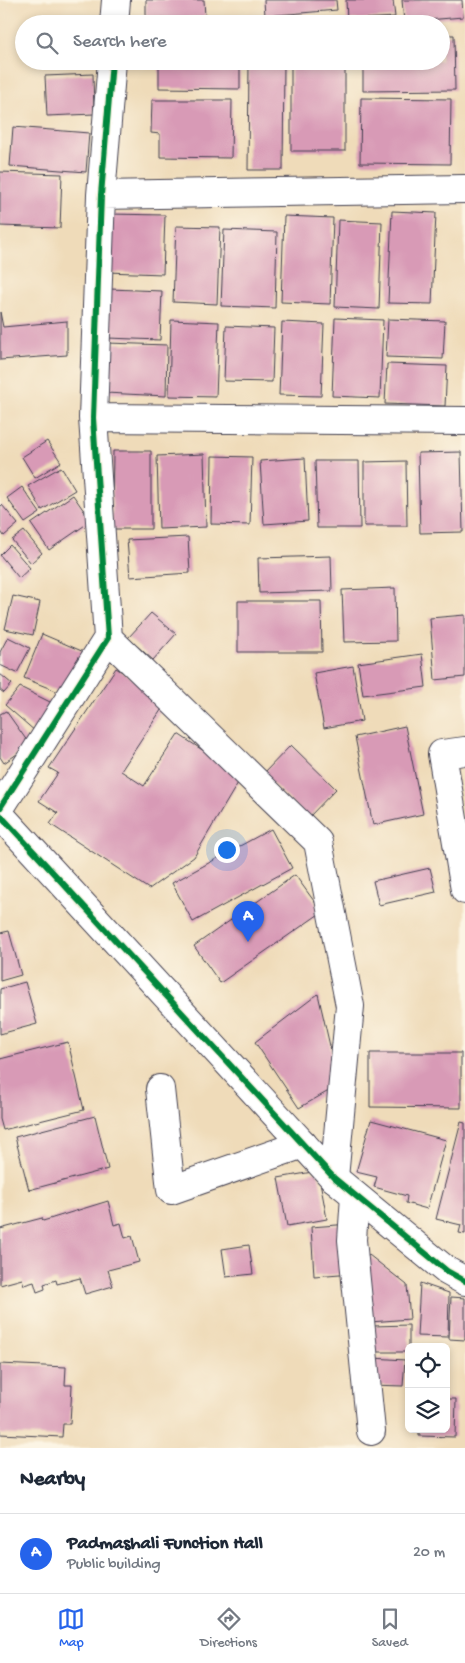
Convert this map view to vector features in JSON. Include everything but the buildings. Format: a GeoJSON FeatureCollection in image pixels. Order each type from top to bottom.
{"type":"FeatureCollection","features":[{"type":"Feature","properties":{"kind":"street"},"geometry":{"type":"LineString","coordinates":[[115,15],[116,0]]}},
{"type":"Feature","properties":{"kind":"street"},"geometry":{"type":"LineString","coordinates":[[0,808],[108,638],[93,418],[101,195],[111,70]]}},
{"type":"Feature","properties":{"kind":"street"},"geometry":{"type":"LineString","coordinates":[[101,195],[465,189]]}},
{"type":"Feature","properties":{"kind":"street"},"geometry":{"type":"LineString","coordinates":[[93,418],[465,421]]}},
{"type":"Feature","properties":{"kind":"street"},"geometry":{"type":"LineString","coordinates":[[108,638],[318,842],[350,1006],[334,1178]]}},
{"type":"Feature","properties":{"kind":"street"},"geometry":{"type":"LineString","coordinates":[[465,751],[442,754],[465,890]]}},
{"type":"Feature","properties":{"kind":"street"},"geometry":{"type":"LineString","coordinates":[[0,815],[334,1178],[447,1271],[465,1280]]}},
{"type":"Feature","properties":{"kind":"street"},"geometry":{"type":"LineString","coordinates":[[160,1088],[170,1190],[303,1144]]}},
{"type":"Feature","properties":{"kind":"street"},"geometry":{"type":"LineString","coordinates":[[354,1196],[352,1240],[371,1431]]}},
{"type":"Feature","properties":{"kind":"cycle path"},"geometry":{"type":"LineString","coordinates":[[0,808],[108,638],[93,418],[101,195],[111,70]]}},
{"type":"Feature","properties":{"kind":"cycle path"},"geometry":{"type":"LineString","coordinates":[[0,815],[334,1178],[447,1271],[465,1281]]}},
{"type":"Feature","properties":{"kind":"place","name":"Padmashali Function Hall"},"geometry":{"type":"Point","coordinates":[248,942]}}]}
